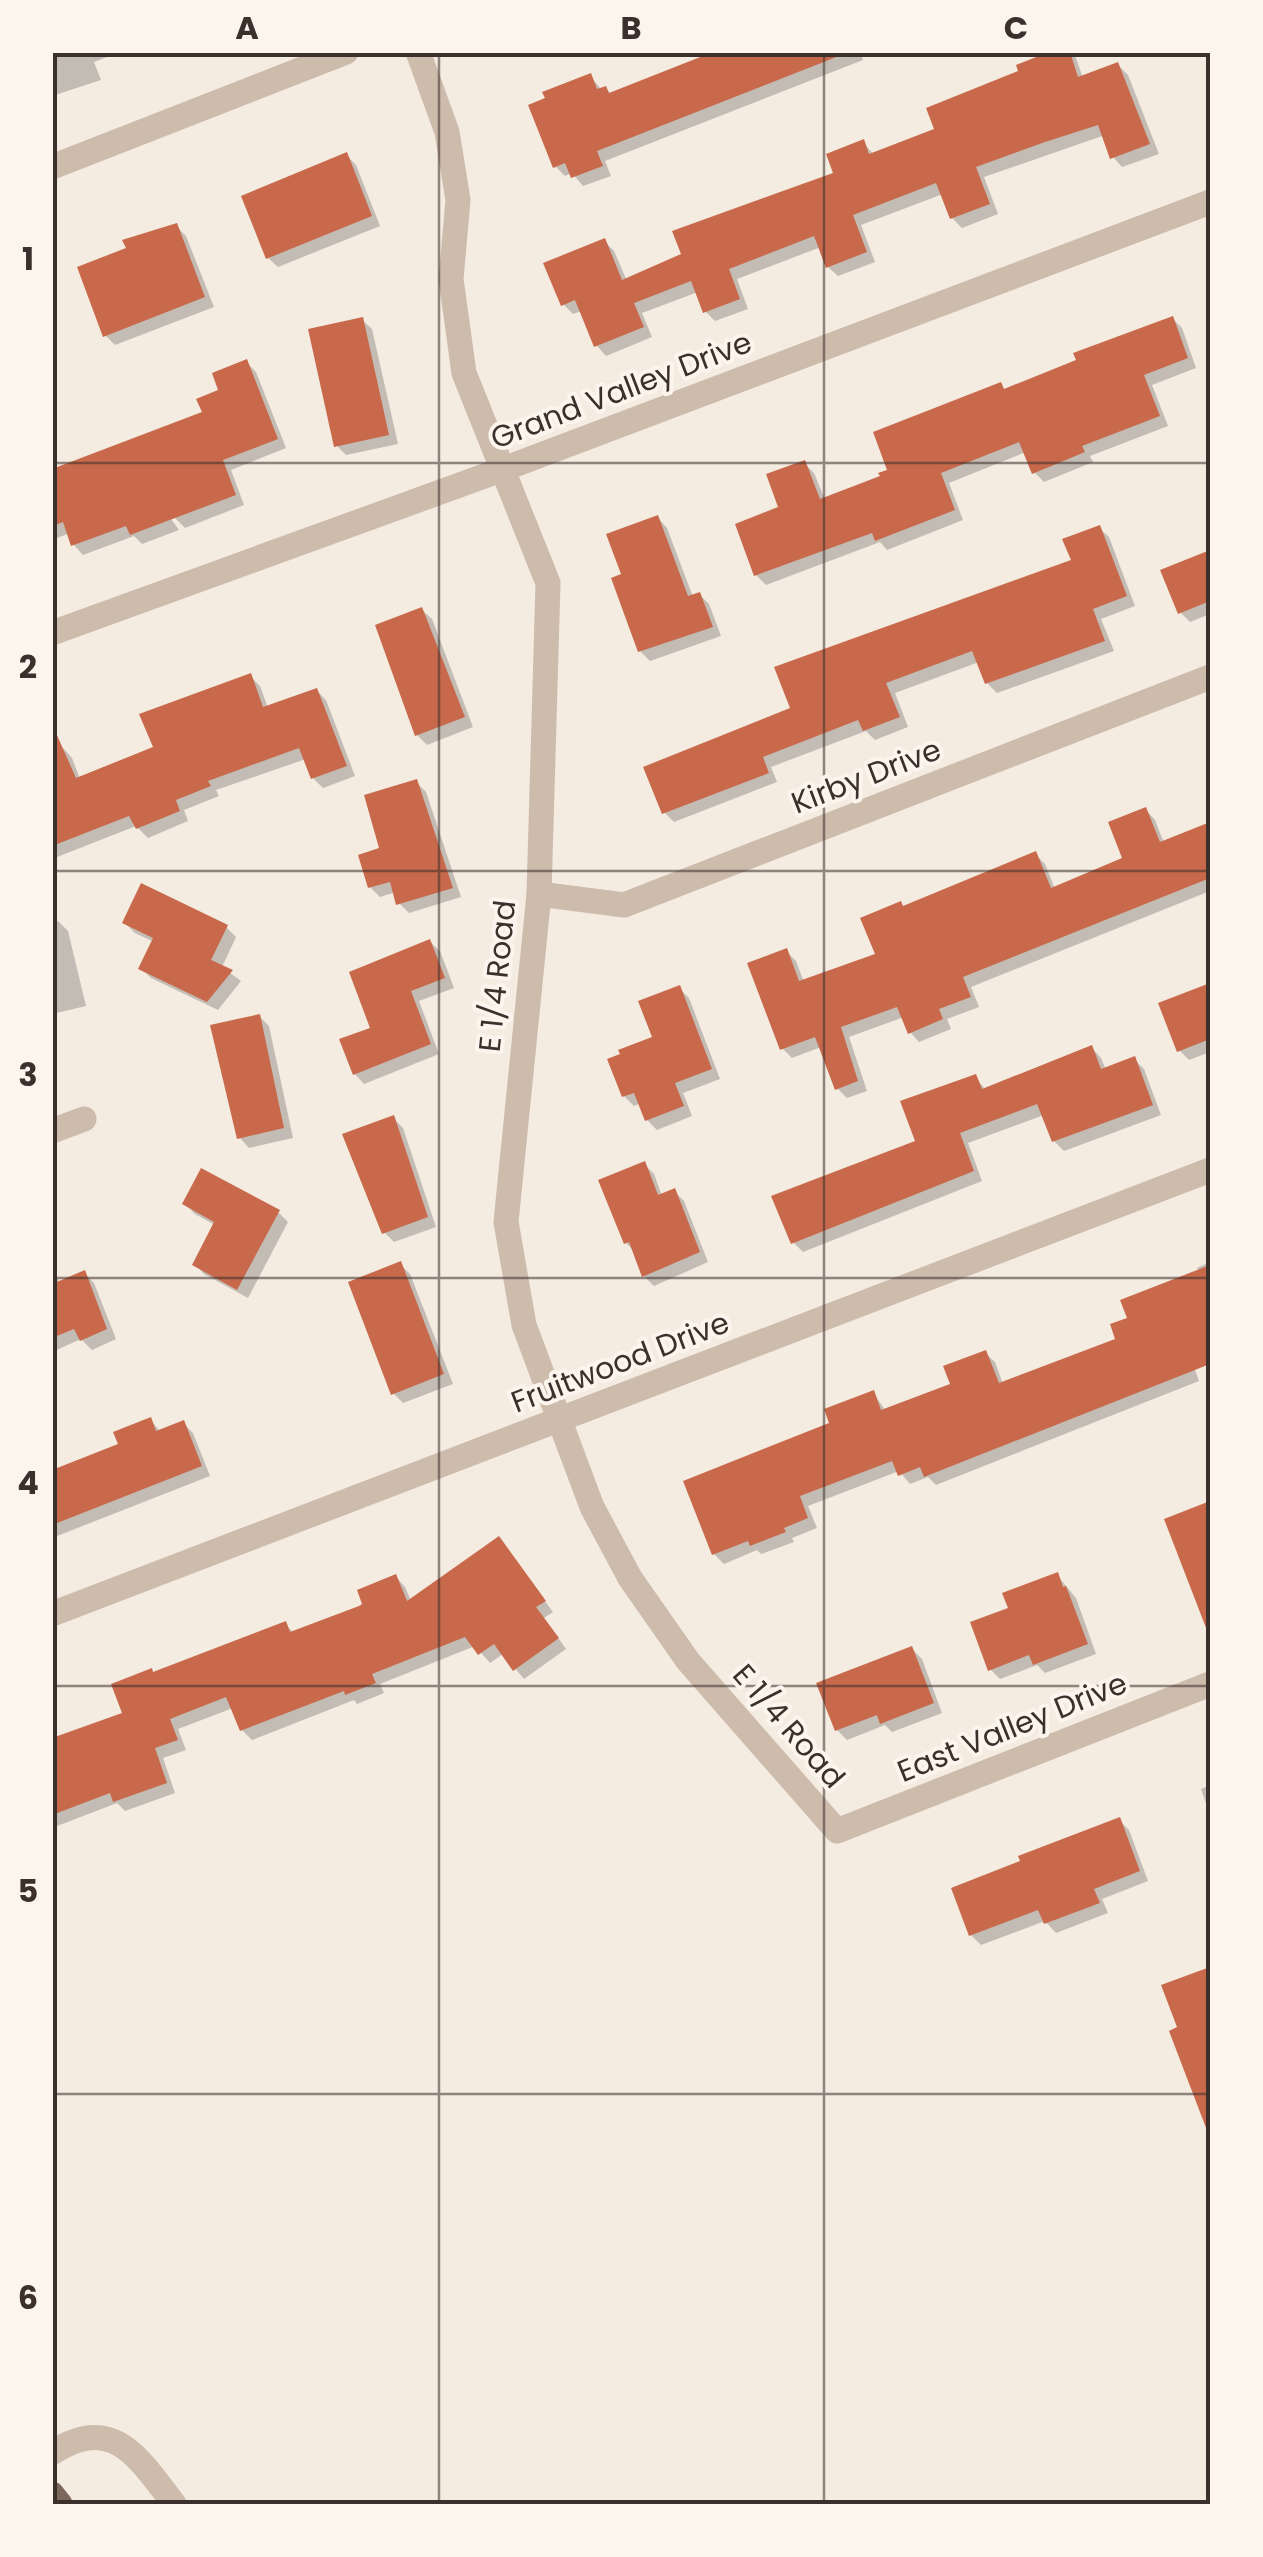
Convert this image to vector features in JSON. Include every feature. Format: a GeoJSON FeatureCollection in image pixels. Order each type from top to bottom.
{"type":"FeatureCollection","features":[{"type":"Feature","properties":{"kind":"main road"},"geometry":{"type":"LineString","coordinates":[[52,2494],[60,2504]]}},
{"type":"Feature","properties":{"kind":"street"},"geometry":{"type":"LineString","coordinates":[[52,166],[346,52]]}},
{"type":"Feature","properties":{"kind":"street","name":"E 1/4 Road"},"geometry":{"type":"LineString","coordinates":[[418,52],[446,132],[458,200],[451,279],[464,373],[548,583],[539,894],[506,1222],[524,1325],[592,1507],[630,1578],[688,1661],[838,1831]]}},
{"type":"Feature","properties":{"kind":"street","name":"Grand Valley Drive"},"geometry":{"type":"LineString","coordinates":[[52,633],[500,470],[1210,202]]}},
{"type":"Feature","properties":{"kind":"street","name":"Kirby Drive"},"geometry":{"type":"LineString","coordinates":[[539,894],[624,904],[1210,677]]}},
{"type":"Feature","properties":{"kind":"street"},"geometry":{"type":"LineString","coordinates":[[52,1132],[84,1119]]}},
{"type":"Feature","properties":{"kind":"street","name":"Fruitwood Drive"},"geometry":{"type":"LineString","coordinates":[[52,1614],[1210,1170]]}},
{"type":"Feature","properties":{"kind":"street","name":"East Valley Drive"},"geometry":{"type":"LineString","coordinates":[[838,1831],[1210,1684]]}},
{"type":"Feature","properties":{"kind":"street"},"geometry":{"type":"LineString","coordinates":[[52,2453],[67,2443],[90,2436],[108,2438],[133,2451],[174,2504]]}},
{"type":"Feature","properties":{"kind":"building"},"geometry":{"type":"Polygon","coordinates":[[[713,52],[844,54],[597,151],[603,166],[571,178],[565,163],[553,168],[528,105],[545,98],[542,92],[591,73],[597,89],[606,86],[609,93],[713,52]]]}},
{"type":"Feature","properties":{"kind":"building"},"geometry":{"type":"Polygon","coordinates":[[[1049,52],[1070,52],[1078,77],[1118,62],[1150,144],[1110,159],[1098,125],[976,167],[990,204],[950,219],[936,183],[853,215],[867,252],[826,268],[814,236],[729,269],[740,299],[703,313],[691,281],[634,303],[644,327],[594,347],[575,300],[561,306],[543,263],[605,238],[622,280],[681,254],[672,231],[833,173],[826,154],[864,139],[869,154],[934,129],[926,108],[1018,71],[1016,65],[1049,52]]]}},
{"type":"Feature","properties":{"kind":"building"},"geometry":{"type":"Polygon","coordinates":[[[347,152],[372,216],[266,259],[241,196],[347,152]]]}},
{"type":"Feature","properties":{"kind":"building"},"geometry":{"type":"Polygon","coordinates":[[[177,223],[205,297],[103,337],[77,267],[126,248],[122,240],[177,223]]]}},
{"type":"Feature","properties":{"kind":"building"},"geometry":{"type":"Polygon","coordinates":[[[1173,316],[1188,358],[1144,375],[1160,416],[1082,446],[1085,452],[1032,474],[1019,442],[941,473],[955,510],[875,541],[872,533],[754,576],[735,524],[778,507],[766,474],[805,460],[820,499],[880,476],[878,473],[887,470],[873,432],[1001,382],[1004,389],[1076,360],[1073,353],[1173,316]]]}},
{"type":"Feature","properties":{"kind":"building"},"geometry":{"type":"Polygon","coordinates":[[[363,317],[389,435],[334,447],[308,329],[363,317]]]}},
{"type":"Feature","properties":{"kind":"building"},"geometry":{"type":"Polygon","coordinates":[[[247,359],[278,439],[223,460],[236,495],[130,535],[126,526],[71,546],[63,522],[52,526],[52,469],[202,412],[196,399],[218,390],[212,373],[247,359]]]}},
{"type":"Feature","properties":{"kind":"building"},"geometry":{"type":"Polygon","coordinates":[[[658,515],[688,596],[700,592],[713,627],[638,652],[611,578],[621,574],[606,534],[658,515]]]}},
{"type":"Feature","properties":{"kind":"building"},"geometry":{"type":"Polygon","coordinates":[[[1100,525],[1127,596],[1093,609],[1105,641],[985,684],[972,651],[886,683],[900,717],[863,731],[858,720],[763,757],[769,773],[662,814],[643,767],[790,708],[774,667],[1071,560],[1062,539],[1100,525]]]}},
{"type":"Feature","properties":{"kind":"building"},"geometry":{"type":"Polygon","coordinates":[[[1210,550],[1210,601],[1178,614],[1160,570],[1210,550]]]}},
{"type":"Feature","properties":{"kind":"building"},"geometry":{"type":"Polygon","coordinates":[[[422,607],[465,717],[415,736],[375,625],[422,607]]]}},
{"type":"Feature","properties":{"kind":"building"},"geometry":{"type":"Polygon","coordinates":[[[251,673],[263,707],[317,688],[347,766],[311,779],[299,748],[208,781],[211,786],[176,800],[180,811],[136,829],[129,816],[52,846],[52,724],[76,778],[153,747],[139,714],[251,673]]]}},
{"type":"Feature","properties":{"kind":"building"},"geometry":{"type":"Polygon","coordinates":[[[417,779],[453,888],[396,905],[390,882],[368,888],[358,855],[379,848],[364,795],[417,779]]]}},
{"type":"Feature","properties":{"kind":"building"},"geometry":{"type":"Polygon","coordinates":[[[1146,807],[1160,842],[1210,822],[1210,878],[963,977],[971,997],[939,1009],[943,1019],[908,1034],[897,1007],[841,1027],[858,1081],[835,1090],[815,1037],[780,1050],[747,963],[787,948],[799,981],[875,954],[860,918],[901,901],[903,906],[1036,851],[1051,888],[1122,858],[1108,822],[1146,807]]]}},
{"type":"Feature","properties":{"kind":"building"},"geometry":{"type":"Polygon","coordinates":[[[141,883],[228,925],[211,960],[233,970],[207,1002],[138,969],[153,938],[122,923],[141,883]]]}},
{"type":"Feature","properties":{"kind":"building"},"geometry":{"type":"Polygon","coordinates":[[[430,939],[445,978],[411,991],[431,1044],[353,1075],[339,1039],[370,1028],[349,972],[430,939]]]}},
{"type":"Feature","properties":{"kind":"building"},"geometry":{"type":"Polygon","coordinates":[[[1210,983],[1210,1039],[1177,1052],[1158,1003],[1210,983]]]}},
{"type":"Feature","properties":{"kind":"building"},"geometry":{"type":"Polygon","coordinates":[[[680,985],[712,1069],[675,1083],[684,1106],[645,1121],[634,1093],[622,1097],[607,1059],[620,1054],[618,1050],[652,1037],[638,1001],[680,985]]]}},
{"type":"Feature","properties":{"kind":"building"},"geometry":{"type":"Polygon","coordinates":[[[260,1014],[284,1128],[237,1139],[210,1025],[260,1014]]]}},
{"type":"Feature","properties":{"kind":"building"},"geometry":{"type":"Polygon","coordinates":[[[1092,1045],[1101,1069],[1135,1056],[1153,1105],[1052,1142],[1037,1104],[960,1133],[974,1171],[791,1244],[771,1196],[915,1141],[900,1101],[976,1074],[982,1089],[1092,1045]]]}},
{"type":"Feature","properties":{"kind":"building"},"geometry":{"type":"Polygon","coordinates":[[[394,1115],[428,1217],[382,1234],[342,1134],[394,1115]]]}},
{"type":"Feature","properties":{"kind":"building"},"geometry":{"type":"Polygon","coordinates":[[[645,1161],[658,1195],[675,1188],[700,1252],[642,1277],[598,1180],[645,1161]]]}},
{"type":"Feature","properties":{"kind":"building"},"geometry":{"type":"Polygon","coordinates":[[[201,1168],[280,1210],[237,1290],[192,1265],[214,1222],[182,1204],[201,1168]]]}},
{"type":"Feature","properties":{"kind":"building"},"geometry":{"type":"Polygon","coordinates":[[[401,1261],[444,1374],[391,1395],[348,1282],[401,1261]]]}},
{"type":"Feature","properties":{"kind":"building"},"geometry":{"type":"Polygon","coordinates":[[[1210,1265],[1210,1364],[924,1477],[920,1467],[898,1476],[892,1461],[800,1496],[808,1518],[784,1528],[786,1532],[750,1546],[748,1541],[712,1555],[683,1481],[829,1423],[824,1409],[874,1390],[881,1410],[950,1384],[943,1366],[986,1350],[999,1383],[1115,1339],[1110,1324],[1127,1318],[1120,1300],[1210,1265]]]}},
{"type":"Feature","properties":{"kind":"building"},"geometry":{"type":"Polygon","coordinates":[[[85,1270],[107,1329],[80,1341],[74,1329],[52,1338],[52,1284],[85,1270]]]}},
{"type":"Feature","properties":{"kind":"building"},"geometry":{"type":"Polygon","coordinates":[[[151,1417],[156,1431],[184,1420],[202,1466],[52,1525],[52,1470],[118,1444],[113,1432],[151,1417]]]}},
{"type":"Feature","properties":{"kind":"building"},"geometry":{"type":"Polygon","coordinates":[[[1210,1501],[1210,1633],[1208,1633],[1164,1519],[1210,1501]]]}},
{"type":"Feature","properties":{"kind":"building"},"geometry":{"type":"Polygon","coordinates":[[[499,1536],[546,1601],[536,1607],[559,1638],[513,1671],[494,1644],[478,1655],[465,1637],[372,1674],[376,1683],[345,1695],[344,1691],[240,1731],[226,1697],[170,1719],[178,1740],[155,1748],[167,1783],[113,1802],[110,1793],[52,1815],[52,1738],[122,1713],[111,1684],[286,1621],[290,1632],[359,1606],[362,1604],[357,1590],[396,1574],[407,1601],[499,1536]]]}},
{"type":"Feature","properties":{"kind":"building"},"geometry":{"type":"Polygon","coordinates":[[[1058,1572],[1088,1644],[1033,1665],[1029,1655],[988,1671],[970,1622],[1008,1608],[1002,1593],[1058,1572]]]}},
{"type":"Feature","properties":{"kind":"building"},"geometry":{"type":"Polygon","coordinates":[[[912,1646],[934,1703],[880,1724],[877,1715],[835,1731],[816,1683],[912,1646]]]}},
{"type":"Feature","properties":{"kind":"building"},"geometry":{"type":"Polygon","coordinates":[[[1120,1817],[1140,1871],[1094,1889],[1100,1903],[1044,1924],[1038,1910],[969,1936],[951,1888],[1020,1861],[1018,1856],[1120,1817]]]}},
{"type":"Feature","properties":{"kind":"building"},"geometry":{"type":"Polygon","coordinates":[[[1210,1967],[1208,2133],[1169,2031],[1177,2027],[1161,1985],[1210,1967]]]}}]}
